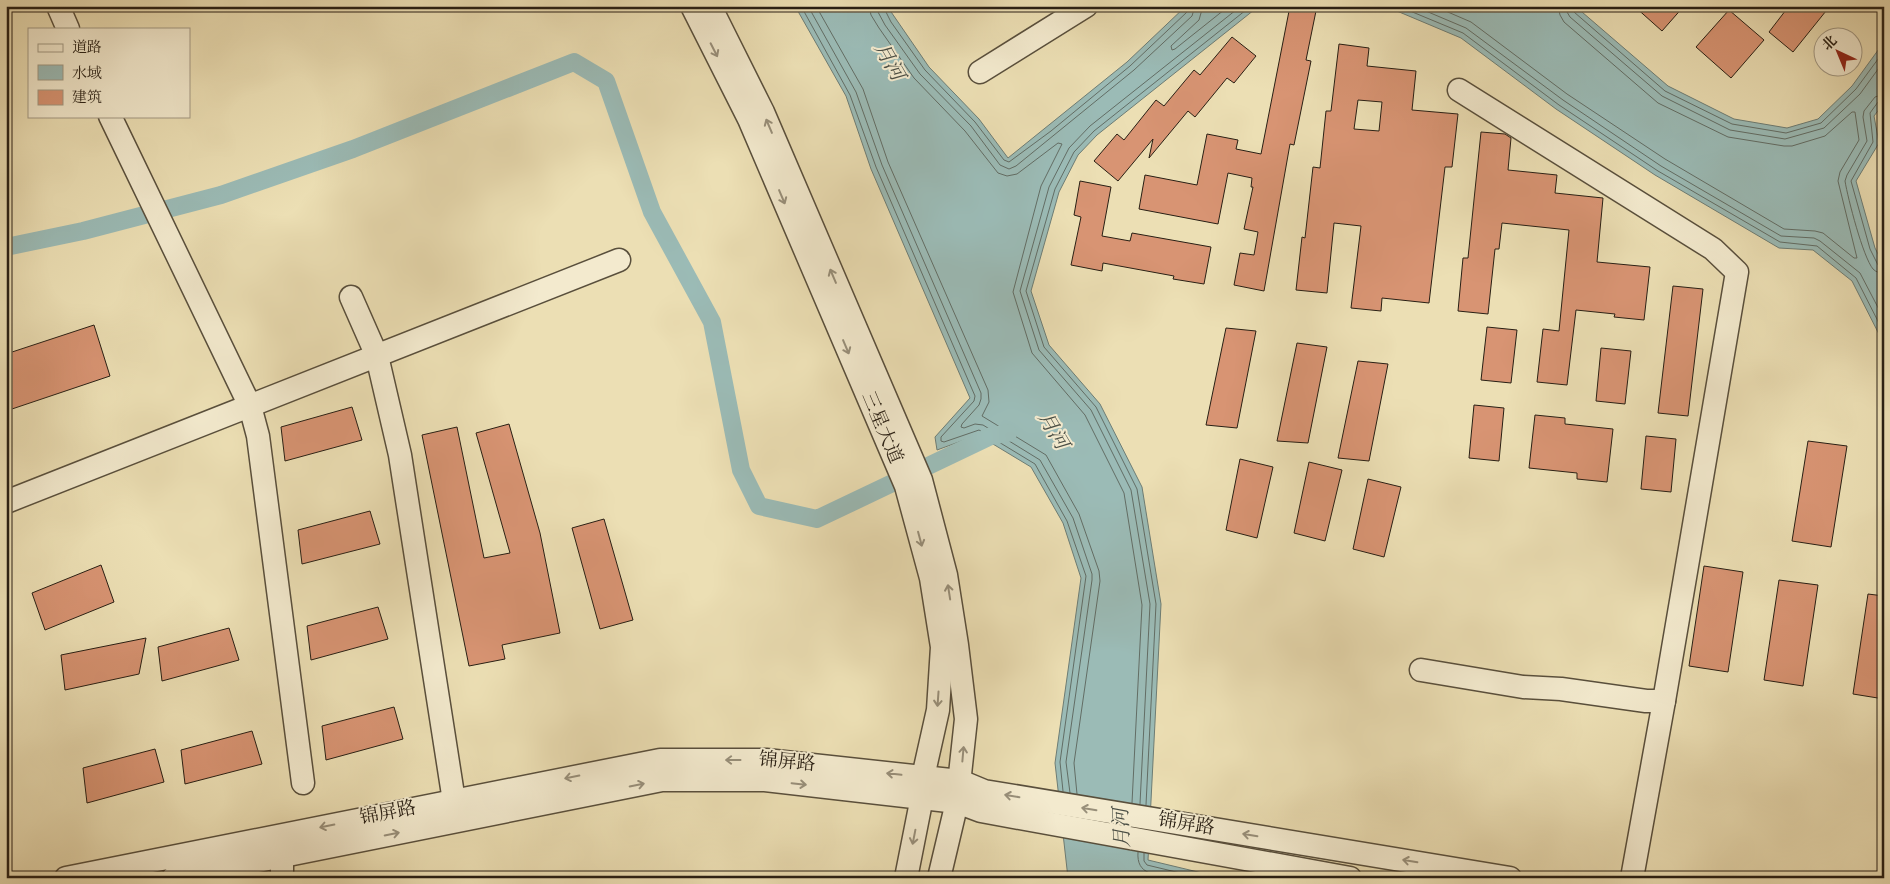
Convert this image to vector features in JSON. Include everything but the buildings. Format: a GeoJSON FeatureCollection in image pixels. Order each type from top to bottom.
{"type":"FeatureCollection","features":[{"type":"Feature","properties":{"kind":"street"},"geometry":{"type":"LineString","coordinates":[[58,6],[68,28]]}},
{"type":"Feature","properties":{"kind":"street","name":"三星大道"},"geometry":{"type":"LineString","coordinates":[[692,6],[749,119],[911,477],[931,578],[942,647],[938,710],[906,878]]}},
{"type":"Feature","properties":{"kind":"street","name":"三星大道"},"geometry":{"type":"LineString","coordinates":[[710,6],[763,112],[911,477],[946,575],[966,719],[959,791],[939,878]]}},
{"type":"Feature","properties":{"kind":"street"},"geometry":{"type":"LineString","coordinates":[[980,72],[1086,6]]}},
{"type":"Feature","properties":{"kind":"street"},"geometry":{"type":"LineString","coordinates":[[1459,90],[1713,249],[1737,272],[1632,878]]}},
{"type":"Feature","properties":{"kind":"street"},"geometry":{"type":"LineString","coordinates":[[111,118],[250,406],[258,436],[303,783]]}},
{"type":"Feature","properties":{"kind":"street"},"geometry":{"type":"LineString","coordinates":[[6,502],[619,260]]}},
{"type":"Feature","properties":{"kind":"street"},"geometry":{"type":"LineString","coordinates":[[351,297],[377,356],[400,455],[454,801]]}},
{"type":"Feature","properties":{"kind":"street"},"geometry":{"type":"LineString","coordinates":[[1421,670],[1524,687],[1561,689],[1664,701]]}},
{"type":"Feature","properties":{"kind":"street","name":"锦屏路"},"geometry":{"type":"LineString","coordinates":[[66,878],[660,760],[766,760],[922,787]]}},
{"type":"Feature","properties":{"kind":"street","name":"锦屏路"},"geometry":{"type":"LineString","coordinates":[[172,878],[282,867],[662,780],[765,780],[922,787],[959,791],[980,811],[1172,822],[1510,878]]}},
{"type":"Feature","properties":{"kind":"street","name":"锦屏路"},"geometry":{"type":"LineString","coordinates":[[1057,814],[1170,846],[1350,878]]}},
{"type":"Feature","properties":{"kind":"water","name":"月河"},"geometry":{"type":"Polygon","coordinates":[[[795,6],[887,6],[929,67],[979,119],[1008,158],[1127,62],[1186,6],[1259,6],[1097,135],[1078,155],[1059,192],[1031,291],[1049,345],[1100,404],[1142,487],[1161,604],[1148,860],[1223,878],[1068,878],[1055,763],[1081,578],[1063,523],[1031,467],[978,435],[937,450],[935,437],[970,398],[871,169],[846,96],[795,6]]]}},
{"type":"Feature","properties":{"kind":"water"},"geometry":{"type":"Polygon","coordinates":[[[1385,6],[1575,6],[1668,86],[1734,119],[1787,128],[1818,119],[1858,78],[1862,78],[1862,72],[1884,42],[1884,103],[1874,116],[1879,143],[1856,181],[1875,248],[1884,266],[1884,344],[1852,281],[1813,250],[1779,248],[1655,175],[1556,109],[1461,38],[1385,6]]]}},
{"type":"Feature","properties":{"kind":"waterway"},"geometry":{"type":"LineString","coordinates":[[6,247],[83,231],[221,195],[353,149],[574,62],[606,81],[652,212],[712,322],[741,470],[759,506],[817,519],[991,436],[1008,433]]}}]}
